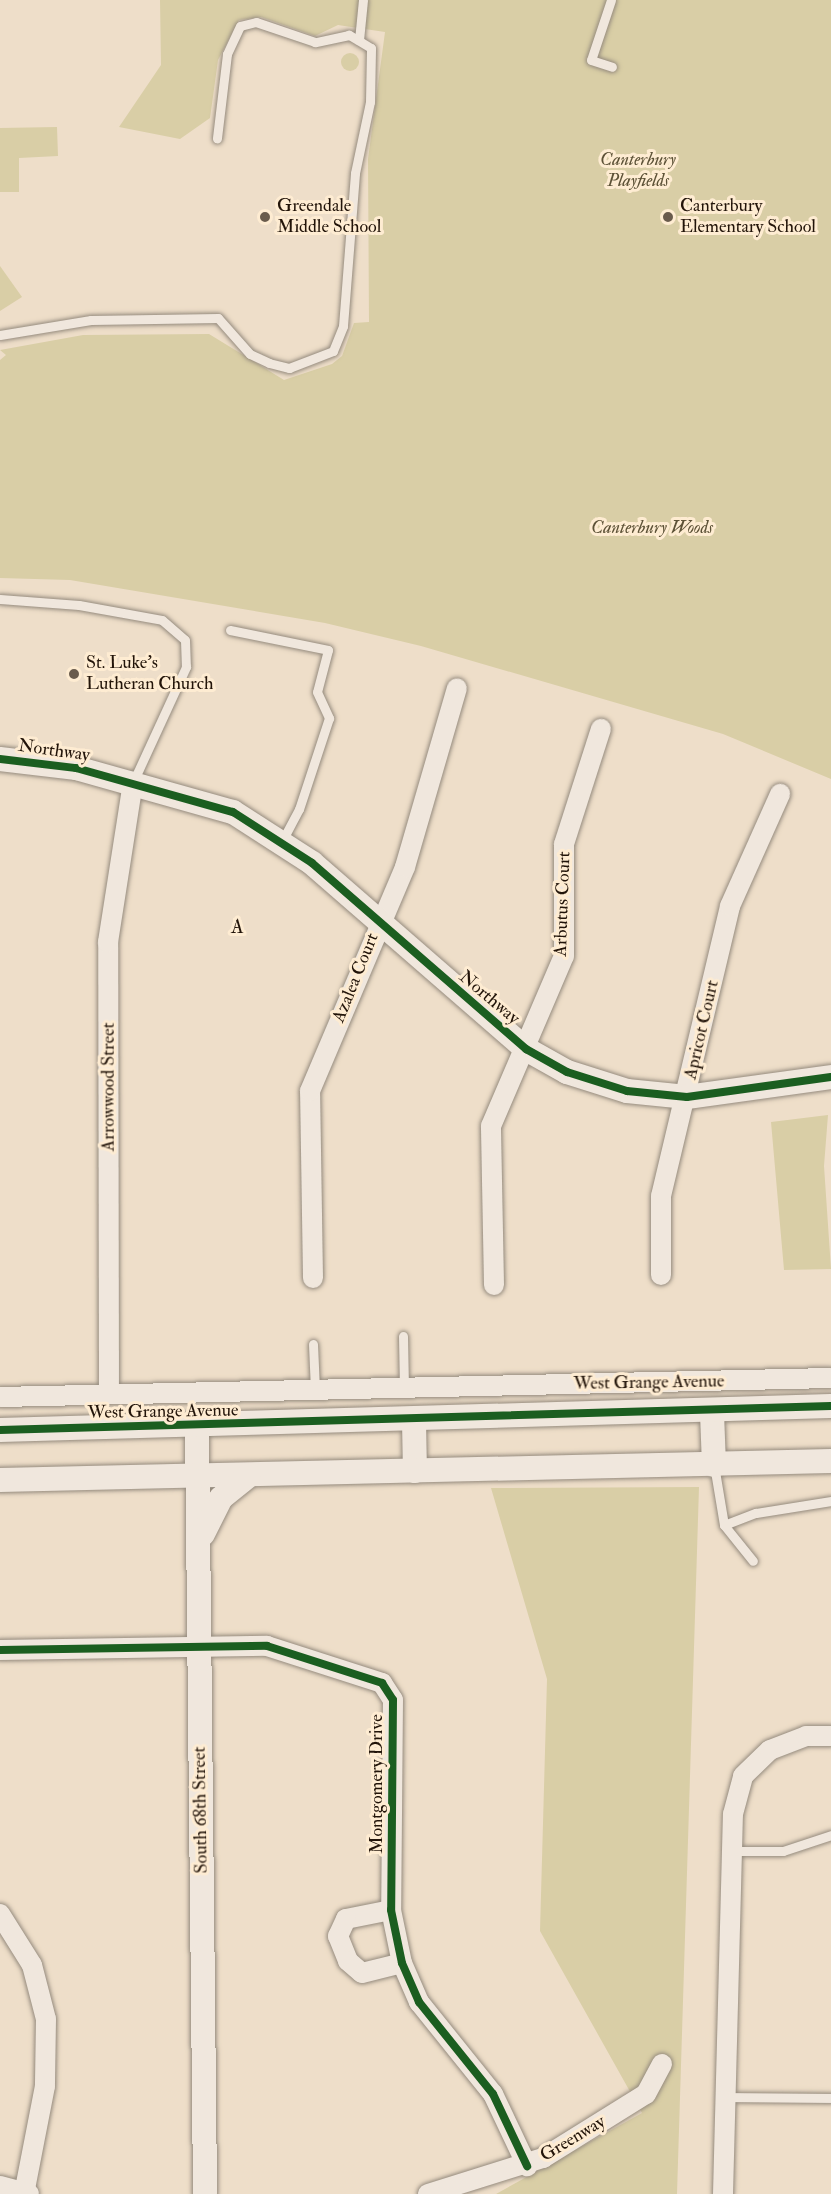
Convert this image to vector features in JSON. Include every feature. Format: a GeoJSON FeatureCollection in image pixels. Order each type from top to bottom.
{"type":"FeatureCollection","features":[{"type":"Feature","properties":{"kind":"street","name":"Azalea Court"},"geometry":{"type":"LineString","coordinates":[[313,1278],[310,1091],[377,925],[405,867],[457,688]]}},
{"type":"Feature","properties":{"kind":"street","name":"Arbutus Court"},"geometry":{"type":"LineString","coordinates":[[494,1285],[491,1126],[564,956],[564,844],[601,729]]}},
{"type":"Feature","properties":{"kind":"street","name":"Northway"},"geometry":{"type":"LineString","coordinates":[[0,759],[76,768],[133,782],[233,812],[312,863],[377,925],[526,1049],[567,1072],[627,1091],[687,1097],[831,1077]]}},
{"type":"Feature","properties":{"kind":"street","name":"Arrowwood Street"},"geometry":{"type":"LineString","coordinates":[[109,1394],[108,942],[133,782]]}},
{"type":"Feature","properties":{"kind":"street","name":"Apricot Court"},"geometry":{"type":"LineString","coordinates":[[661,1275],[661,1196],[687,1097],[730,906],[780,794]]}},
{"type":"Feature","properties":{"kind":"street","name":"West Grange Avenue"},"geometry":{"type":"LineString","coordinates":[[0,1397],[831,1378]]}},
{"type":"Feature","properties":{"kind":"street"},"geometry":{"type":"LineString","coordinates":[[408,1388],[414,1421],[415,1471]]}},
{"type":"Feature","properties":{"kind":"street","name":"West Grange Avenue"},"geometry":{"type":"LineString","coordinates":[[0,1430],[712,1413],[831,1406]]}},
{"type":"Feature","properties":{"kind":"street"},"geometry":{"type":"LineString","coordinates":[[712,1413],[714,1465]]}},
{"type":"Feature","properties":{"kind":"street","name":"South 68th Street"},"geometry":{"type":"LineString","coordinates":[[197,1426],[205,2194]]}},
{"type":"Feature","properties":{"kind":"street"},"geometry":{"type":"LineString","coordinates":[[801,1462],[831,1452]]}},
{"type":"Feature","properties":{"kind":"street"},"geometry":{"type":"LineString","coordinates":[[0,1480],[831,1461]]}},
{"type":"Feature","properties":{"kind":"street"},"geometry":{"type":"LineString","coordinates":[[200,1542],[221,1498],[249,1474]]}},
{"type":"Feature","properties":{"kind":"street","name":"Montgomery Drive"},"geometry":{"type":"LineString","coordinates":[[0,1650],[267,1646],[382,1683],[393,1700],[392,1910],[402,1964],[419,2002],[494,2094],[527,2166]]}},
{"type":"Feature","properties":{"kind":"street"},"geometry":{"type":"LineString","coordinates":[[723,2194],[730,1851],[743,1776],[770,1750],[806,1736],[831,1736]]}},
{"type":"Feature","properties":{"kind":"street"},"geometry":{"type":"LineString","coordinates":[[392,1910],[346,1919],[338,1936],[348,1960],[362,1973],[402,1964]]}},
{"type":"Feature","properties":{"kind":"street"},"geometry":{"type":"LineString","coordinates":[[0,1914],[32,1965],[46,2019],[45,2086],[26,2194],[0,2186]]}},
{"type":"Feature","properties":{"kind":"street","name":"Greenway"},"geometry":{"type":"LineString","coordinates":[[428,2194],[527,2166],[646,2094],[662,2064]]}},
{"type":"Feature","properties":{"kind":"lane"},"geometry":{"type":"LineString","coordinates":[[359,40],[363,0]]}},
{"type":"Feature","properties":{"kind":"lane"},"geometry":{"type":"LineString","coordinates":[[611,0],[591,60],[612,67]]}},
{"type":"Feature","properties":{"kind":"lane"},"geometry":{"type":"LineString","coordinates":[[0,335],[91,320],[218,318],[250,354],[268,363],[289,368],[333,351],[343,326],[355,173],[373,72],[370,48],[349,35],[315,42],[256,22],[240,26],[227,54],[217,138]]}},
{"type":"Feature","properties":{"kind":"lane"},"geometry":{"type":"LineString","coordinates":[[0,599],[79,605],[162,620],[185,640],[186,667],[133,782]]}},
{"type":"Feature","properties":{"kind":"lane"},"geometry":{"type":"LineString","coordinates":[[230,630],[327,650],[317,692],[329,718],[299,809],[281,843]]}},
{"type":"Feature","properties":{"kind":"lane"},"geometry":{"type":"LineString","coordinates":[[403,1335],[408,1388]]}},
{"type":"Feature","properties":{"kind":"lane"},"geometry":{"type":"LineString","coordinates":[[313,1344],[315,1390]]}},
{"type":"Feature","properties":{"kind":"lane"},"geometry":{"type":"LineString","coordinates":[[714,1465],[724,1525],[753,1561]]}},
{"type":"Feature","properties":{"kind":"lane"},"geometry":{"type":"LineString","coordinates":[[724,1525],[756,1513],[831,1501]]}},
{"type":"Feature","properties":{"kind":"lane"},"geometry":{"type":"LineString","coordinates":[[730,1851],[783,1851],[831,1834]]}},
{"type":"Feature","properties":{"kind":"lane"},"geometry":{"type":"LineString","coordinates":[[725,2097],[831,2097]]}},
{"type":"Feature","properties":{"kind":"green space"},"geometry":{"type":"Polygon","coordinates":[[[160,0],[831,0],[831,779],[723,734],[421,646],[325,623],[70,580],[0,578],[0,360],[6,355],[0,350],[83,335],[209,334],[284,380],[332,364],[342,356],[354,323],[369,322],[368,159],[385,32],[338,25],[315,36],[261,17],[239,20],[218,60],[210,118],[180,139],[119,127],[161,65],[160,0]]]}},
{"type":"Feature","properties":{"kind":"green space"},"geometry":{"type":"Polygon","coordinates":[[[346,53],[354,53],[359,58],[357,69],[346,71],[341,66],[341,58],[346,53]]]}},
{"type":"Feature","properties":{"kind":"green space"},"geometry":{"type":"Polygon","coordinates":[[[57,127],[58,156],[19,158],[19,192],[0,192],[0,128],[57,127]]]}},
{"type":"Feature","properties":{"kind":"green space"},"geometry":{"type":"Polygon","coordinates":[[[0,266],[22,297],[0,311],[0,266]]]}},
{"type":"Feature","properties":{"kind":"green space"},"geometry":{"type":"Polygon","coordinates":[[[828,1115],[824,1166],[831,1269],[784,1270],[771,1122],[828,1115]]]}},
{"type":"Feature","properties":{"kind":"green space"},"geometry":{"type":"Polygon","coordinates":[[[699,1487],[677,2194],[496,2194],[642,2113],[540,1931],[547,1679],[491,1488],[699,1487]]]}},
{"type":"Feature","properties":{"kind":"cycle path"},"geometry":{"type":"LineString","coordinates":[[0,759],[76,768],[233,812],[312,863],[526,1049],[567,1072],[627,1091],[687,1097],[831,1077]]}},
{"type":"Feature","properties":{"kind":"cycle path"},"geometry":{"type":"LineString","coordinates":[[0,1430],[831,1406]]}},
{"type":"Feature","properties":{"kind":"cycle path"},"geometry":{"type":"LineString","coordinates":[[0,1650],[267,1646],[382,1683],[393,1700],[391,1910],[402,1963],[419,2002],[493,2094],[527,2166]]}},
{"type":"Feature","properties":{"kind":"place","name":"Greendale Middle School"},"geometry":{"type":"Point","coordinates":[265,217]}},
{"type":"Feature","properties":{"kind":"place","name":"Canterbury Elementary School"},"geometry":{"type":"Point","coordinates":[668,217]}},
{"type":"Feature","properties":{"kind":"place","name":"St. Luke's Lutheran Church"},"geometry":{"type":"Point","coordinates":[74,674]}},
{"type":"Feature","properties":{"kind":"district","name":"A"},"geometry":{"type":"Point","coordinates":[238,926]}},
{"type":"Feature","properties":{"kind":"park label","name":"Canterbury Playfields"},"geometry":{"type":"Point","coordinates":[638,171]}},
{"type":"Feature","properties":{"kind":"park label","name":"Canterbury Woods"},"geometry":{"type":"Point","coordinates":[652,528]}}]}
